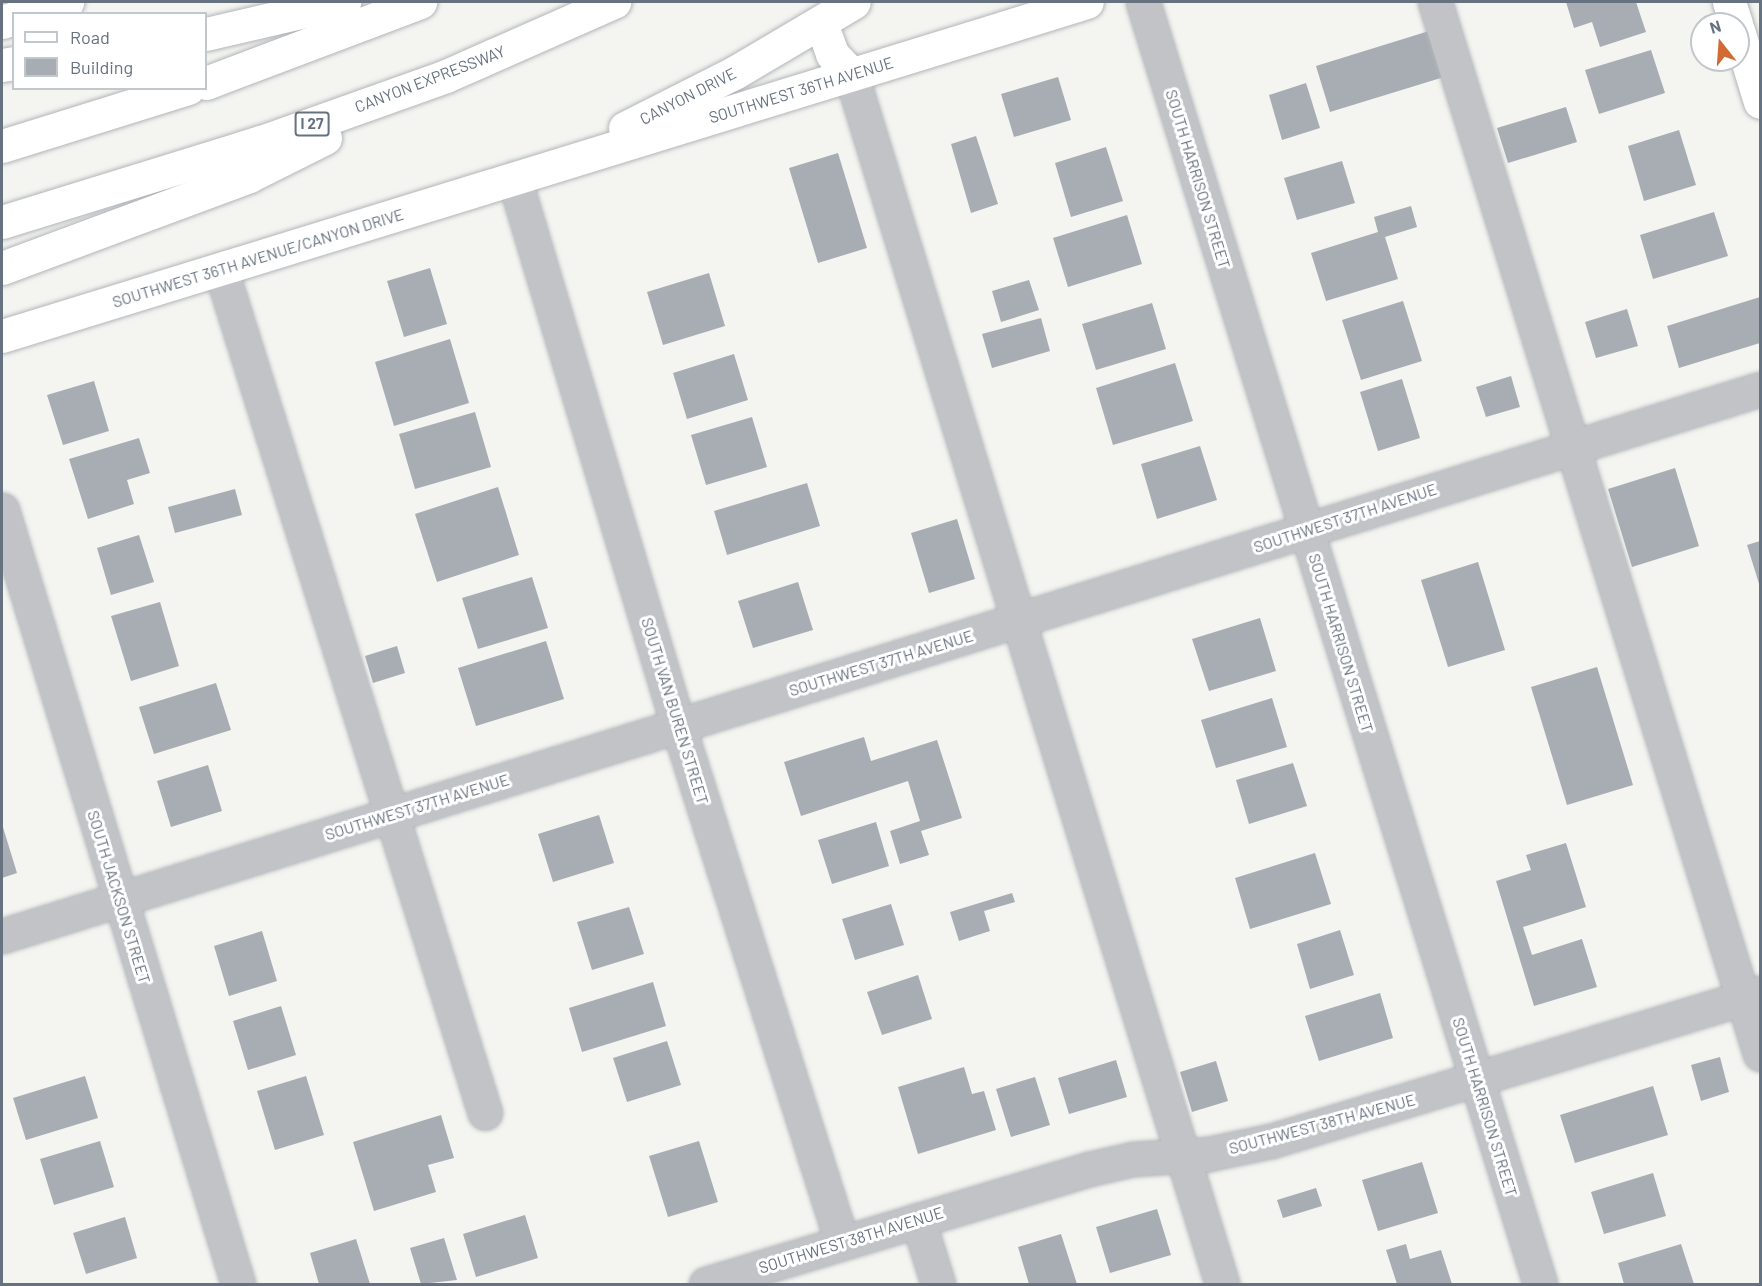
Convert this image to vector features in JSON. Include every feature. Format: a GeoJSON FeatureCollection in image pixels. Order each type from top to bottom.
{"type":"FeatureCollection","features":[{"type":"Feature","properties":{"kind":"main road"},"geometry":{"type":"LineString","coordinates":[[34,12],[67,2]]}},
{"type":"Feature","properties":{"kind":"main road"},"geometry":{"type":"LineString","coordinates":[[207,34],[344,2]]}},
{"type":"Feature","properties":{"kind":"main road"},"geometry":{"type":"LineString","coordinates":[[207,83],[420,2]]}},
{"type":"Feature","properties":{"kind":"main road","name":"CANYON EXPRESSWAY"},"geometry":{"type":"LineString","coordinates":[[2,222],[261,142],[446,76],[614,2]]}},
{"type":"Feature","properties":{"kind":"main road","name":"CANYON DRIVE"},"geometry":{"type":"LineString","coordinates":[[514,178],[714,84],[854,2]]}},
{"type":"Feature","properties":{"kind":"main road","name":"SOUTHWEST 36TH AVENUE"},"geometry":{"type":"LineString","coordinates":[[514,178],[1087,2]]}},
{"type":"Feature","properties":{"kind":"main road"},"geometry":{"type":"LineString","coordinates":[[821,23],[832,54],[851,75]]}},
{"type":"Feature","properties":{"kind":"main road"},"geometry":{"type":"LineString","coordinates":[[1750,68],[1761,102]]}},
{"type":"Feature","properties":{"kind":"main road"},"geometry":{"type":"LineString","coordinates":[[2,268],[249,176],[446,76]]}},
{"type":"Feature","properties":{"kind":"main road"},"geometry":{"type":"LineString","coordinates":[[2,146],[182,90]]}},
{"type":"Feature","properties":{"kind":"main road","name":"SOUTHWEST 36TH AVENUE/CANYON DRIVE"},"geometry":{"type":"LineString","coordinates":[[2,336],[514,178]]}},
{"type":"Feature","properties":{"kind":"street","name":"SOUTH HARRISON STREET"},"geometry":{"type":"LineString","coordinates":[[1143,2],[1540,1284]]}},
{"type":"Feature","properties":{"kind":"street"},"geometry":{"type":"LineString","coordinates":[[1435,2],[1575,446],[1753,995],[1761,1054]]}},
{"type":"Feature","properties":{"kind":"street"},"geometry":{"type":"LineString","coordinates":[[851,75],[1222,1284]]}},
{"type":"Feature","properties":{"kind":"street","name":"SOUTH VAN BUREN STREET"},"geometry":{"type":"LineString","coordinates":[[514,178],[678,725],[842,1242]]}},
{"type":"Feature","properties":{"kind":"street"},"geometry":{"type":"LineString","coordinates":[[221,270],[390,816],[485,1113]]}},
{"type":"Feature","properties":{"kind":"street","name":"SOUTHWEST 37TH AVENUE"},"geometry":{"type":"LineString","coordinates":[[2,936],[1761,389]]}},
{"type":"Feature","properties":{"kind":"street","name":"SOUTH JACKSON STREET"},"geometry":{"type":"LineString","coordinates":[[2,510],[238,1284]]}},
{"type":"Feature","properties":{"kind":"street","name":"SOUTHWEST 38TH AVENUE"},"geometry":{"type":"LineString","coordinates":[[706,1284],[1112,1163],[1183,1156],[1271,1141],[1753,995]]}},
{"type":"Feature","properties":{"kind":"street"},"geometry":{"type":"LineString","coordinates":[[918,1220],[938,1284]]}},
{"type":"Feature","properties":{"kind":"building"},"geometry":{"type":"Polygon","coordinates":[[[1566,2],[1636,2],[1646,32],[1600,47],[1592,22],[1574,28],[1566,2]]]}},
{"type":"Feature","properties":{"kind":"building"},"geometry":{"type":"Polygon","coordinates":[[[1429,31],[1444,77],[1330,112],[1316,66],[1429,31]]]}},
{"type":"Feature","properties":{"kind":"building"},"geometry":{"type":"Polygon","coordinates":[[[1651,50],[1665,93],[1599,114],[1585,70],[1651,50]]]}},
{"type":"Feature","properties":{"kind":"building"},"geometry":{"type":"Polygon","coordinates":[[[1058,77],[1071,120],[1014,137],[1001,94],[1058,77]]]}},
{"type":"Feature","properties":{"kind":"building"},"geometry":{"type":"Polygon","coordinates":[[[1306,83],[1320,128],[1282,140],[1269,95],[1306,83]]]}},
{"type":"Feature","properties":{"kind":"building"},"geometry":{"type":"Polygon","coordinates":[[[1566,107],[1577,142],[1508,163],[1497,128],[1566,107]]]}},
{"type":"Feature","properties":{"kind":"building"},"geometry":{"type":"Polygon","coordinates":[[[1679,130],[1696,185],[1644,201],[1628,146],[1679,130]]]}},
{"type":"Feature","properties":{"kind":"building"},"geometry":{"type":"Polygon","coordinates":[[[976,136],[998,204],[971,213],[951,144],[976,136]]]}},
{"type":"Feature","properties":{"kind":"building"},"geometry":{"type":"Polygon","coordinates":[[[1106,147],[1123,201],[1071,217],[1055,163],[1106,147]]]}},
{"type":"Feature","properties":{"kind":"building"},"geometry":{"type":"Polygon","coordinates":[[[838,153],[867,248],[818,263],[789,168],[838,153]]]}},
{"type":"Feature","properties":{"kind":"building"},"geometry":{"type":"Polygon","coordinates":[[[1342,161],[1355,203],[1297,220],[1284,178],[1342,161]]]}},
{"type":"Feature","properties":{"kind":"building"},"geometry":{"type":"Polygon","coordinates":[[[1411,206],[1417,227],[1385,237],[1398,279],[1326,301],[1311,253],[1378,232],[1374,217],[1411,206]]]}},
{"type":"Feature","properties":{"kind":"building"},"geometry":{"type":"Polygon","coordinates":[[[1714,212],[1728,256],[1653,279],[1640,235],[1714,212]]]}},
{"type":"Feature","properties":{"kind":"building"},"geometry":{"type":"Polygon","coordinates":[[[1127,215],[1142,264],[1068,287],[1053,238],[1127,215]]]}},
{"type":"Feature","properties":{"kind":"building"},"geometry":{"type":"Polygon","coordinates":[[[430,268],[447,324],[404,337],[387,281],[430,268]]]}},
{"type":"Feature","properties":{"kind":"building"},"geometry":{"type":"Polygon","coordinates":[[[709,273],[725,326],[663,345],[647,292],[709,273]]]}},
{"type":"Feature","properties":{"kind":"building"},"geometry":{"type":"Polygon","coordinates":[[[1029,280],[1039,310],[1001,322],[992,291],[1029,280]]]}},
{"type":"Feature","properties":{"kind":"building"},"geometry":{"type":"Polygon","coordinates":[[[1760,297],[1760,343],[1679,368],[1667,326],[1760,297]]]}},
{"type":"Feature","properties":{"kind":"building"},"geometry":{"type":"Polygon","coordinates":[[[1403,301],[1422,361],[1361,380],[1342,320],[1403,301]]]}},
{"type":"Feature","properties":{"kind":"building"},"geometry":{"type":"Polygon","coordinates":[[[1152,303],[1166,349],[1096,370],[1082,324],[1152,303]]]}},
{"type":"Feature","properties":{"kind":"building"},"geometry":{"type":"Polygon","coordinates":[[[1627,309],[1638,346],[1596,358],[1585,322],[1627,309]]]}},
{"type":"Feature","properties":{"kind":"building"},"geometry":{"type":"Polygon","coordinates":[[[1041,318],[1050,351],[992,368],[982,334],[1041,318]]]}},
{"type":"Feature","properties":{"kind":"building"},"geometry":{"type":"Polygon","coordinates":[[[450,339],[469,403],[394,426],[375,362],[450,339]]]}},
{"type":"Feature","properties":{"kind":"building"},"geometry":{"type":"Polygon","coordinates":[[[734,354],[748,400],[687,419],[673,373],[734,354]]]}},
{"type":"Feature","properties":{"kind":"building"},"geometry":{"type":"Polygon","coordinates":[[[1175,363],[1193,421],[1113,445],[1096,388],[1175,363]]]}},
{"type":"Feature","properties":{"kind":"building"},"geometry":{"type":"Polygon","coordinates":[[[1511,376],[1520,407],[1486,417],[1476,387],[1511,376]]]}},
{"type":"Feature","properties":{"kind":"building"},"geometry":{"type":"Polygon","coordinates":[[[1402,379],[1420,438],[1378,451],[1360,392],[1402,379]]]}},
{"type":"Feature","properties":{"kind":"building"},"geometry":{"type":"Polygon","coordinates":[[[94,381],[109,431],[63,445],[47,395],[94,381]]]}},
{"type":"Feature","properties":{"kind":"building"},"geometry":{"type":"Polygon","coordinates":[[[475,412],[491,467],[415,489],[399,434],[475,412]]]}},
{"type":"Feature","properties":{"kind":"building"},"geometry":{"type":"Polygon","coordinates":[[[752,417],[767,467],[706,485],[691,435],[752,417]]]}},
{"type":"Feature","properties":{"kind":"building"},"geometry":{"type":"Polygon","coordinates":[[[139,438],[150,473],[127,480],[134,504],[88,519],[69,459],[139,438]]]}},
{"type":"Feature","properties":{"kind":"building"},"geometry":{"type":"Polygon","coordinates":[[[1200,446],[1217,500],[1157,519],[1141,464],[1200,446]]]}},
{"type":"Feature","properties":{"kind":"building"},"geometry":{"type":"Polygon","coordinates":[[[1675,468],[1699,546],[1632,567],[1608,489],[1675,468]]]}},
{"type":"Feature","properties":{"kind":"building"},"geometry":{"type":"Polygon","coordinates":[[[807,483],[820,526],[727,555],[714,511],[807,483]]]}},
{"type":"Feature","properties":{"kind":"building"},"geometry":{"type":"Polygon","coordinates":[[[498,487],[519,555],[437,582],[415,514],[498,487]]]}},
{"type":"Feature","properties":{"kind":"building"},"geometry":{"type":"Polygon","coordinates":[[[235,489],[242,515],[175,533],[168,507],[235,489]]]}},
{"type":"Feature","properties":{"kind":"building"},"geometry":{"type":"Polygon","coordinates":[[[957,519],[975,579],[929,593],[911,533],[957,519]]]}},
{"type":"Feature","properties":{"kind":"building"},"geometry":{"type":"Polygon","coordinates":[[[139,535],[154,582],[111,595],[97,548],[139,535]]]}},
{"type":"Feature","properties":{"kind":"building"},"geometry":{"type":"Polygon","coordinates":[[[1760,541],[1760,587],[1747,545],[1760,541]]]}},
{"type":"Feature","properties":{"kind":"building"},"geometry":{"type":"Polygon","coordinates":[[[1478,562],[1505,650],[1448,667],[1421,580],[1478,562]]]}},
{"type":"Feature","properties":{"kind":"building"},"geometry":{"type":"Polygon","coordinates":[[[532,577],[548,628],[478,649],[462,598],[532,577]]]}},
{"type":"Feature","properties":{"kind":"building"},"geometry":{"type":"Polygon","coordinates":[[[798,582],[813,630],[753,648],[738,601],[798,582]]]}},
{"type":"Feature","properties":{"kind":"building"},"geometry":{"type":"Polygon","coordinates":[[[160,602],[179,666],[131,681],[111,616],[160,602]]]}},
{"type":"Feature","properties":{"kind":"building"},"geometry":{"type":"Polygon","coordinates":[[[1260,618],[1276,671],[1209,691],[1192,639],[1260,618]]]}},
{"type":"Feature","properties":{"kind":"building"},"geometry":{"type":"Polygon","coordinates":[[[546,641],[564,699],[476,726],[458,668],[546,641]]]}},
{"type":"Feature","properties":{"kind":"building"},"geometry":{"type":"Polygon","coordinates":[[[397,646],[405,673],[373,683],[365,656],[397,646]]]}},
{"type":"Feature","properties":{"kind":"building"},"geometry":{"type":"Polygon","coordinates":[[[1597,667],[1633,785],[1567,805],[1531,687],[1597,667]]]}},
{"type":"Feature","properties":{"kind":"building"},"geometry":{"type":"Polygon","coordinates":[[[216,683],[231,730],[154,754],[139,707],[216,683]]]}},
{"type":"Feature","properties":{"kind":"building"},"geometry":{"type":"Polygon","coordinates":[[[1272,698],[1287,747],[1216,768],[1201,720],[1272,698]]]}},
{"type":"Feature","properties":{"kind":"building"},"geometry":{"type":"Polygon","coordinates":[[[864,737],[871,761],[937,740],[962,818],[921,831],[929,855],[900,864],[890,831],[920,821],[908,781],[801,816],[784,762],[864,737]]]}},
{"type":"Feature","properties":{"kind":"building"},"geometry":{"type":"Polygon","coordinates":[[[1293,763],[1307,806],[1249,824],[1236,780],[1293,763]]]}},
{"type":"Feature","properties":{"kind":"building"},"geometry":{"type":"Polygon","coordinates":[[[208,765],[222,811],[171,827],[157,781],[208,765]]]}},
{"type":"Feature","properties":{"kind":"building"},"geometry":{"type":"Polygon","coordinates":[[[599,815],[614,863],[553,882],[538,834],[599,815]]]}},
{"type":"Feature","properties":{"kind":"building"},"geometry":{"type":"Polygon","coordinates":[[[876,822],[889,866],[832,884],[818,840],[876,822]]]}},
{"type":"Feature","properties":{"kind":"building"},"geometry":{"type":"Polygon","coordinates":[[[2,824],[17,873],[2,878],[2,824]]]}},
{"type":"Feature","properties":{"kind":"building"},"geometry":{"type":"Polygon","coordinates":[[[1566,843],[1586,907],[1523,927],[1532,955],[1582,939],[1597,987],[1534,1006],[1496,881],[1531,870],[1526,855],[1566,843]]]}},
{"type":"Feature","properties":{"kind":"building"},"geometry":{"type":"Polygon","coordinates":[[[1315,853],[1331,904],[1250,929],[1235,878],[1315,853]]]}},
{"type":"Feature","properties":{"kind":"building"},"geometry":{"type":"Polygon","coordinates":[[[1012,893],[1015,902],[984,911],[990,931],[959,941],[950,912],[1012,893]]]}},
{"type":"Feature","properties":{"kind":"building"},"geometry":{"type":"Polygon","coordinates":[[[891,904],[904,945],[855,960],[842,919],[891,904]]]}},
{"type":"Feature","properties":{"kind":"building"},"geometry":{"type":"Polygon","coordinates":[[[629,907],[644,954],[592,970],[577,922],[629,907]]]}},
{"type":"Feature","properties":{"kind":"building"},"geometry":{"type":"Polygon","coordinates":[[[1340,930],[1354,975],[1310,989],[1297,944],[1340,930]]]}},
{"type":"Feature","properties":{"kind":"building"},"geometry":{"type":"Polygon","coordinates":[[[262,931],[277,981],[229,996],[214,946],[262,931]]]}},
{"type":"Feature","properties":{"kind":"building"},"geometry":{"type":"Polygon","coordinates":[[[918,975],[932,1019],[882,1035],[867,992],[918,975]]]}},
{"type":"Feature","properties":{"kind":"building"},"geometry":{"type":"Polygon","coordinates":[[[653,982],[666,1026],[582,1052],[569,1008],[653,982]]]}},
{"type":"Feature","properties":{"kind":"building"},"geometry":{"type":"Polygon","coordinates":[[[1380,993],[1393,1038],[1319,1061],[1305,1016],[1380,993]]]}},
{"type":"Feature","properties":{"kind":"building"},"geometry":{"type":"Polygon","coordinates":[[[281,1006],[296,1055],[248,1070],[233,1021],[281,1006]]]}},
{"type":"Feature","properties":{"kind":"building"},"geometry":{"type":"Polygon","coordinates":[[[667,1041],[681,1085],[627,1102],[613,1058],[667,1041]]]}},
{"type":"Feature","properties":{"kind":"building"},"geometry":{"type":"Polygon","coordinates":[[[1720,1057],[1729,1092],[1701,1101],[1691,1065],[1720,1057]]]}},
{"type":"Feature","properties":{"kind":"building"},"geometry":{"type":"Polygon","coordinates":[[[1116,1060],[1127,1097],[1069,1114],[1058,1078],[1116,1060]]]}},
{"type":"Feature","properties":{"kind":"building"},"geometry":{"type":"Polygon","coordinates":[[[1216,1061],[1228,1101],[1192,1112],[1180,1072],[1216,1061]]]}},
{"type":"Feature","properties":{"kind":"building"},"geometry":{"type":"Polygon","coordinates":[[[964,1067],[972,1094],[984,1091],[996,1130],[918,1154],[898,1087],[964,1067]]]}},
{"type":"Feature","properties":{"kind":"building"},"geometry":{"type":"Polygon","coordinates":[[[85,1076],[98,1118],[26,1140],[13,1098],[85,1076]]]}},
{"type":"Feature","properties":{"kind":"building"},"geometry":{"type":"Polygon","coordinates":[[[306,1076],[324,1135],[275,1150],[257,1091],[306,1076]]]}},
{"type":"Feature","properties":{"kind":"building"},"geometry":{"type":"Polygon","coordinates":[[[1035,1077],[1050,1125],[1011,1137],[996,1089],[1035,1077]]]}},
{"type":"Feature","properties":{"kind":"building"},"geometry":{"type":"Polygon","coordinates":[[[1653,1086],[1668,1135],[1575,1163],[1560,1115],[1653,1086]]]}},
{"type":"Feature","properties":{"kind":"building"},"geometry":{"type":"Polygon","coordinates":[[[441,1115],[454,1158],[428,1165],[436,1192],[374,1211],[353,1142],[441,1115]]]}},
{"type":"Feature","properties":{"kind":"building"},"geometry":{"type":"Polygon","coordinates":[[[100,1141],[114,1187],[54,1205],[40,1159],[100,1141]]]}},
{"type":"Feature","properties":{"kind":"building"},"geometry":{"type":"Polygon","coordinates":[[[699,1141],[718,1202],[668,1217],[649,1156],[699,1141]]]}},
{"type":"Feature","properties":{"kind":"building"},"geometry":{"type":"Polygon","coordinates":[[[1422,1162],[1438,1213],[1378,1231],[1362,1180],[1422,1162]]]}},
{"type":"Feature","properties":{"kind":"building"},"geometry":{"type":"Polygon","coordinates":[[[1653,1173],[1666,1216],[1604,1234],[1591,1192],[1653,1173]]]}},
{"type":"Feature","properties":{"kind":"building"},"geometry":{"type":"Polygon","coordinates":[[[1316,1188],[1322,1206],[1283,1218],[1277,1200],[1316,1188]]]}},
{"type":"Feature","properties":{"kind":"building"},"geometry":{"type":"Polygon","coordinates":[[[1157,1209],[1171,1255],[1110,1273],[1096,1227],[1157,1209]]]}},
{"type":"Feature","properties":{"kind":"building"},"geometry":{"type":"Polygon","coordinates":[[[525,1215],[538,1258],[476,1277],[463,1234],[525,1215]]]}},
{"type":"Feature","properties":{"kind":"building"},"geometry":{"type":"Polygon","coordinates":[[[125,1217],[137,1258],[86,1274],[73,1233],[125,1217]]]}},
{"type":"Feature","properties":{"kind":"building"},"geometry":{"type":"Polygon","coordinates":[[[1061,1234],[1077,1284],[1029,1284],[1018,1247],[1061,1234]]]}},
{"type":"Feature","properties":{"kind":"building"},"geometry":{"type":"Polygon","coordinates":[[[444,1238],[457,1280],[421,1284],[410,1248],[444,1238]]]}},
{"type":"Feature","properties":{"kind":"building"},"geometry":{"type":"Polygon","coordinates":[[[356,1239],[370,1284],[319,1284],[310,1253],[356,1239]]]}},
{"type":"Feature","properties":{"kind":"building"},"geometry":{"type":"Polygon","coordinates":[[[1406,1244],[1410,1259],[1441,1250],[1452,1284],[1397,1284],[1386,1250],[1406,1244]]]}},
{"type":"Feature","properties":{"kind":"building"},"geometry":{"type":"Polygon","coordinates":[[[1681,1244],[1694,1284],[1624,1284],[1618,1263],[1681,1244]]]}}]}
